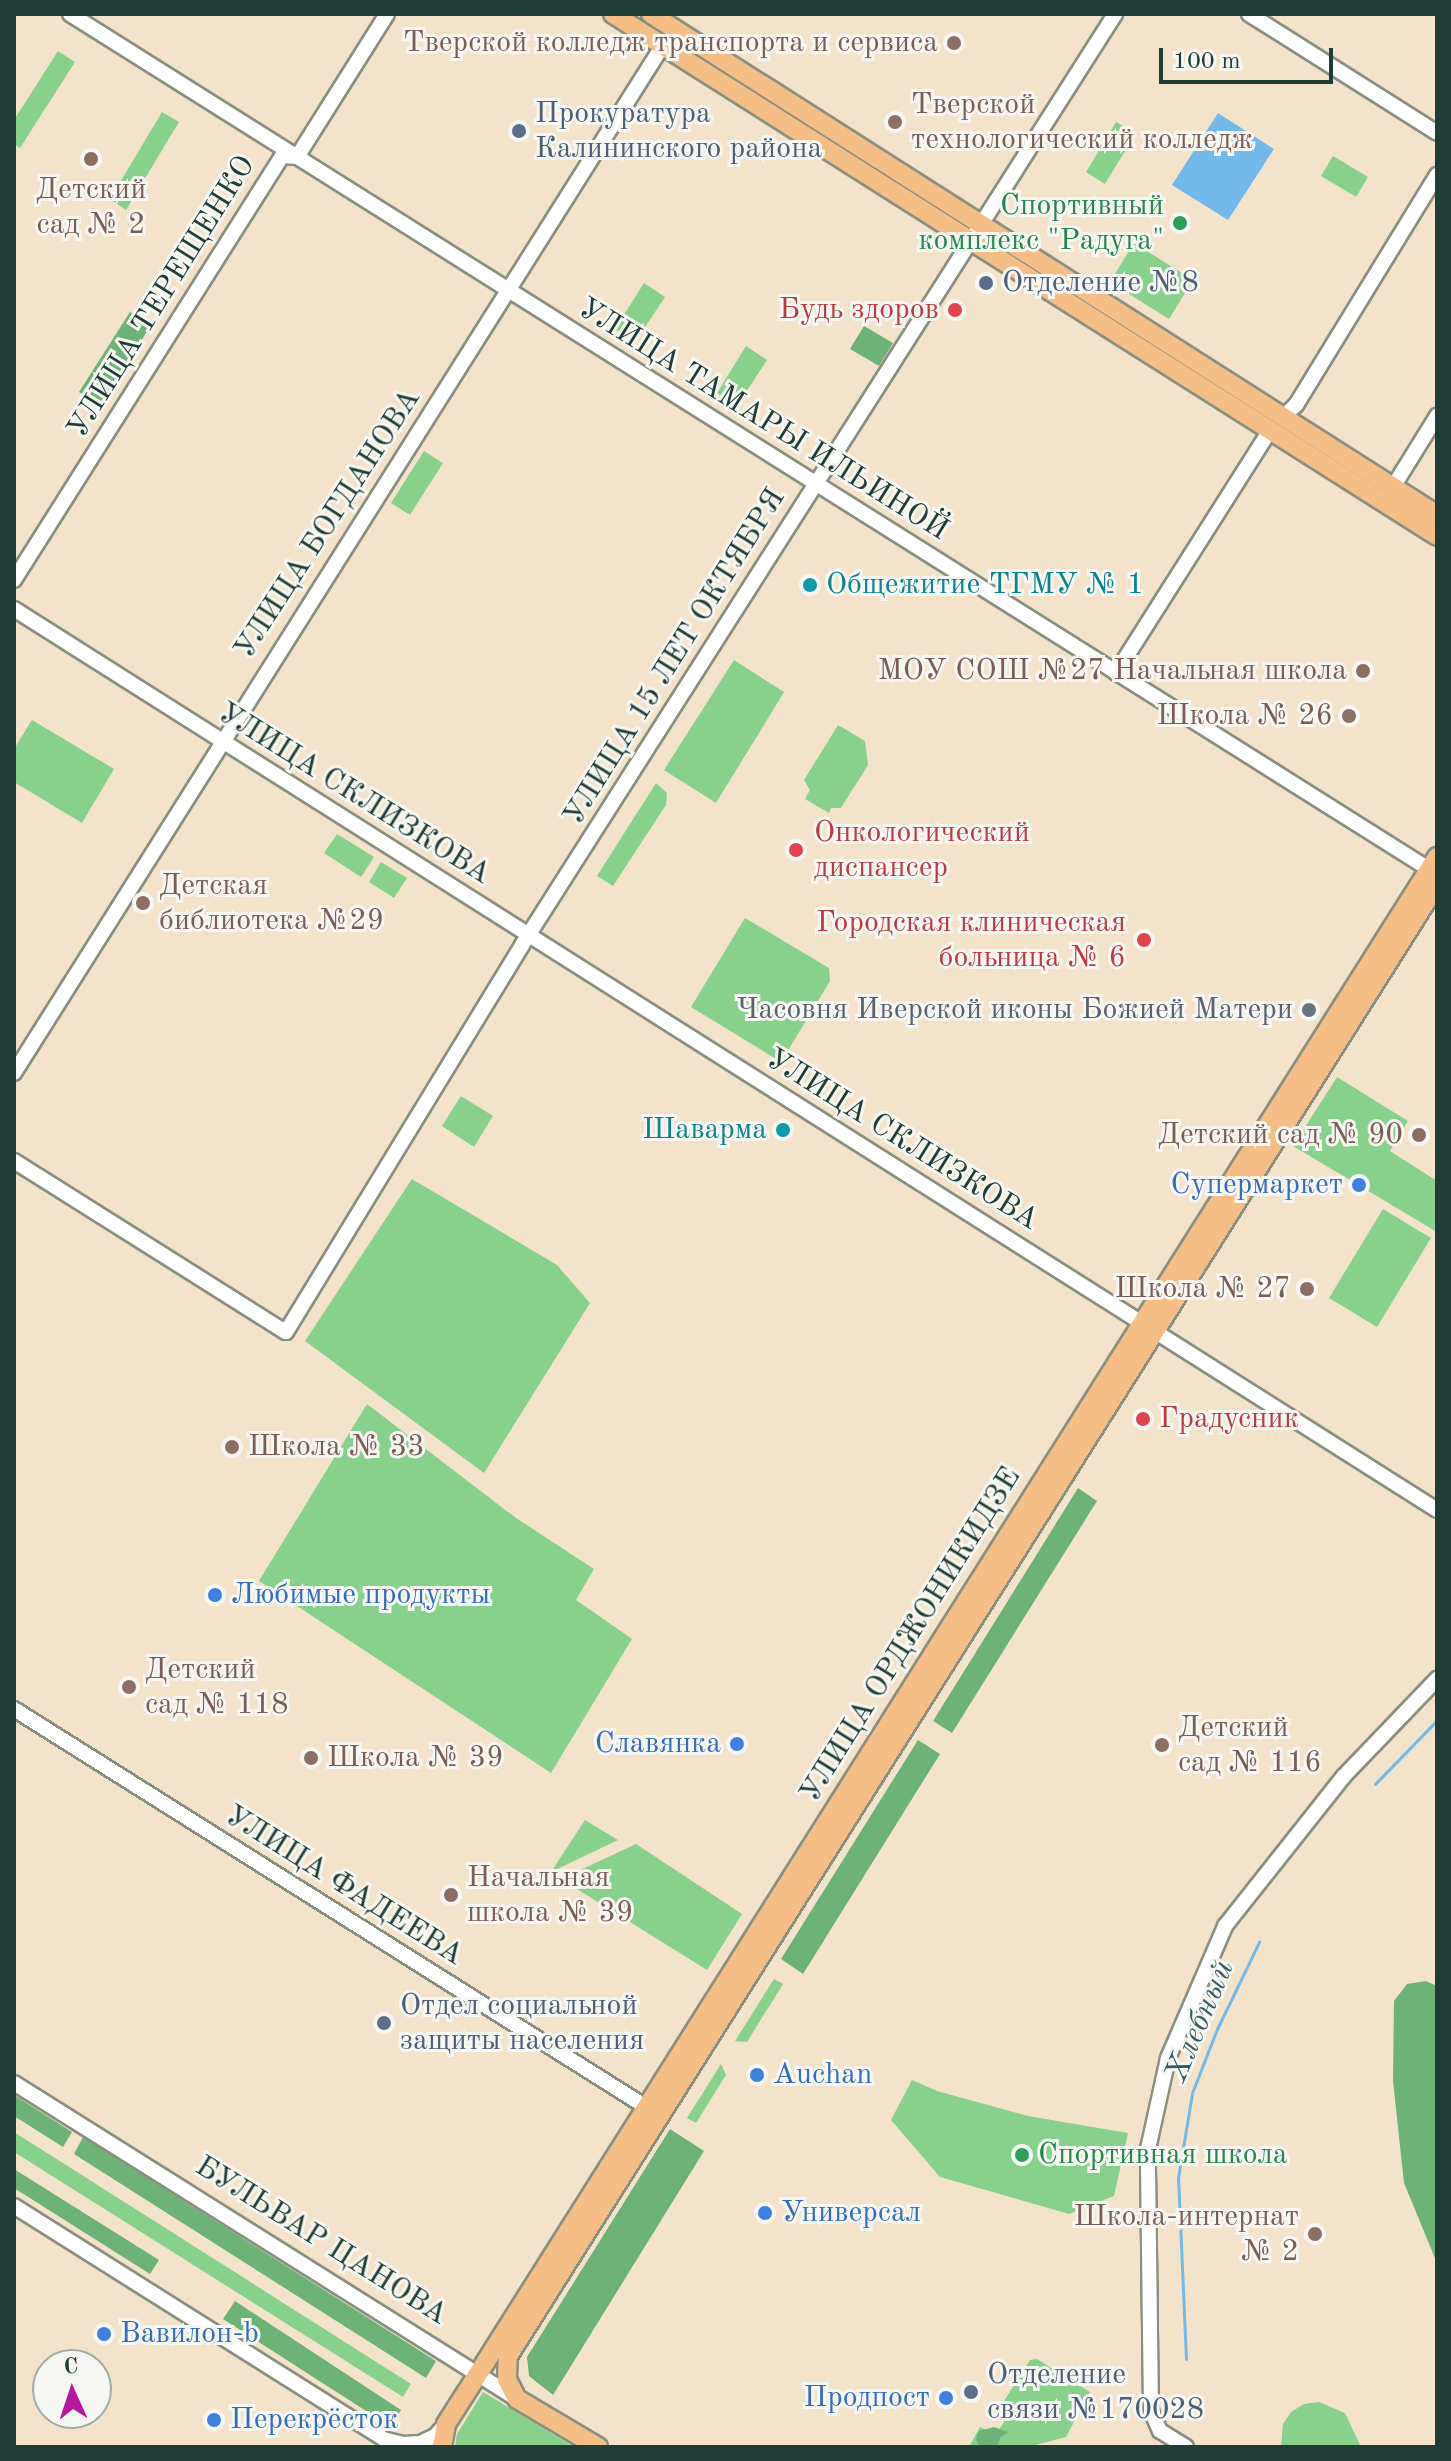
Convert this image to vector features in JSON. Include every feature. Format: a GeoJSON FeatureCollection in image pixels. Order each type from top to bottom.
{"type":"FeatureCollection","features":[{"type":"Feature","properties":{"kind":"main road"},"geometry":{"type":"LineString","coordinates":[[613,14],[971,241],[1437,515]]}},
{"type":"Feature","properties":{"kind":"main road"},"geometry":{"type":"LineString","coordinates":[[651,14],[982,223],[1437,536]]}},
{"type":"Feature","properties":{"kind":"main road","name":"УЛИЦА ОРДЖОНИКИДЗЕ"},"geometry":{"type":"LineString","coordinates":[[517,2399],[507,2379],[508,2356],[769,1943],[1434,870]]}},
{"type":"Feature","properties":{"kind":"main road","name":"УЛИЦА ОРДЖОНИКИДЗЕ"},"geometry":{"type":"LineString","coordinates":[[442,2447],[446,2424],[764,1920],[1148,1327]]}},
{"type":"Feature","properties":{"kind":"main road"},"geometry":{"type":"LineString","coordinates":[[764,1920],[770,1930],[769,1943]]}},
{"type":"Feature","properties":{"kind":"main road","name":"БУЛЬВАР ЦАНОВА"},"geometry":{"type":"LineString","coordinates":[[517,2399],[598,2447]]}},
{"type":"Feature","properties":{"kind":"street","name":"УЛИЦА ТАМАРЫ ИЛЬИНОЙ"},"geometry":{"type":"LineString","coordinates":[[70,14],[1434,870]]}},
{"type":"Feature","properties":{"kind":"street","name":"УЛИЦА ТЕРЕЩЕНКО"},"geometry":{"type":"LineString","coordinates":[[14,580],[282,156],[297,157],[387,14]]}},
{"type":"Feature","properties":{"kind":"street","name":"УЛИЦА 15 ЛЕТ ОКТЯБРЯ"},"geometry":{"type":"LineString","coordinates":[[14,1161],[286,1332],[529,935],[1115,14]]}},
{"type":"Feature","properties":{"kind":"street"},"geometry":{"type":"LineString","coordinates":[[1249,14],[1437,133]]}},
{"type":"Feature","properties":{"kind":"street","name":"УЛИЦА БОГДАНОВА"},"geometry":{"type":"LineString","coordinates":[[14,1073],[221,740],[663,45]]}},
{"type":"Feature","properties":{"kind":"street"},"geometry":{"type":"LineString","coordinates":[[1116,673],[1276,423],[1296,405],[1437,175]]}},
{"type":"Feature","properties":{"kind":"street"},"geometry":{"type":"LineString","coordinates":[[1393,487],[1437,416]]}},
{"type":"Feature","properties":{"kind":"street","name":"УЛИЦА СКЛИЗКОВА"},"geometry":{"type":"LineString","coordinates":[[14,609],[1437,1510]]}},
{"type":"Feature","properties":{"kind":"street"},"geometry":{"type":"LineString","coordinates":[[1186,2447],[1160,2431],[1151,2411],[1148,2149],[1168,2058],[1225,1926],[1343,1777],[1437,1679]]}},
{"type":"Feature","properties":{"kind":"street","name":"УЛИЦА ФАДЕЕВА"},"geometry":{"type":"LineString","coordinates":[[14,1709],[646,2107]]}},
{"type":"Feature","properties":{"kind":"street","name":"БУЛЬВАР ЦАНОВА"},"geometry":{"type":"LineString","coordinates":[[14,2083],[517,2399]]}},
{"type":"Feature","properties":{"kind":"street"},"geometry":{"type":"LineString","coordinates":[[14,2206],[397,2447]]}},
{"type":"Feature","properties":{"kind":"street"},"geometry":{"type":"LineString","coordinates":[[380,2436],[399,2444],[416,2444],[435,2436],[446,2424]]}},
{"type":"Feature","properties":{"kind":"green space"},"geometry":{"type":"Polygon","coordinates":[[[58,51],[75,62],[20,148],[14,144],[14,120],[58,51]]]}},
{"type":"Feature","properties":{"kind":"green space"},"geometry":{"type":"Polygon","coordinates":[[[162,112],[179,122],[126,210],[110,199],[162,112]]]}},
{"type":"Feature","properties":{"kind":"green space"},"geometry":{"type":"Polygon","coordinates":[[[1116,122],[1136,133],[1105,184],[1086,172],[1116,122]]]}},
{"type":"Feature","properties":{"kind":"green space"},"geometry":{"type":"Polygon","coordinates":[[[1333,156],[1368,177],[1356,197],[1321,176],[1333,156]]]}},
{"type":"Feature","properties":{"kind":"green space"},"geometry":{"type":"Polygon","coordinates":[[[1134,243],[1193,280],[1169,319],[1110,282],[1134,243]]]}},
{"type":"Feature","properties":{"kind":"green space"},"geometry":{"type":"Polygon","coordinates":[[[644,283],[665,297],[635,342],[615,329],[644,283]]]}},
{"type":"Feature","properties":{"kind":"green space"},"geometry":{"type":"Polygon","coordinates":[[[130,312],[151,325],[101,405],[79,392],[130,312]]]}},
{"type":"Feature","properties":{"kind":"green space"},"geometry":{"type":"Polygon","coordinates":[[[864,326],[893,343],[879,366],[850,349],[864,326]]]}},
{"type":"Feature","properties":{"kind":"green space"},"geometry":{"type":"Polygon","coordinates":[[[746,346],[767,360],[737,406],[717,393],[746,346]]]}},
{"type":"Feature","properties":{"kind":"green space"},"geometry":{"type":"Polygon","coordinates":[[[424,451],[443,463],[410,515],[391,503],[424,451]]]}},
{"type":"Feature","properties":{"kind":"green space"},"geometry":{"type":"Polygon","coordinates":[[[734,660],[784,692],[716,803],[664,770],[734,660]]]}},
{"type":"Feature","properties":{"kind":"green space"},"geometry":{"type":"Polygon","coordinates":[[[32,720],[114,769],[82,823],[14,782],[14,749],[32,720]]]}},
{"type":"Feature","properties":{"kind":"green space"},"geometry":{"type":"Polygon","coordinates":[[[838,725],[865,741],[868,765],[841,808],[831,808],[829,813],[805,799],[810,790],[804,780],[838,725]]]}},
{"type":"Feature","properties":{"kind":"green space"},"geometry":{"type":"Polygon","coordinates":[[[656,783],[667,793],[666,805],[613,886],[597,876],[656,783]]]}},
{"type":"Feature","properties":{"kind":"green space"},"geometry":{"type":"Polygon","coordinates":[[[337,834],[374,857],[361,877],[324,853],[337,834]]]}},
{"type":"Feature","properties":{"kind":"green space"},"geometry":{"type":"Polygon","coordinates":[[[381,862],[407,878],[394,898],[369,882],[381,862]]]}},
{"type":"Feature","properties":{"kind":"green space"},"geometry":{"type":"Polygon","coordinates":[[[745,918],[829,968],[830,981],[781,1062],[691,1007],[745,918]]]}},
{"type":"Feature","properties":{"kind":"green space"},"geometry":{"type":"Polygon","coordinates":[[[1337,1077],[1408,1121],[1390,1151],[1437,1181],[1437,1232],[1293,1146],[1337,1077]]]}},
{"type":"Feature","properties":{"kind":"green space"},"geometry":{"type":"Polygon","coordinates":[[[461,1096],[493,1116],[474,1147],[442,1126],[461,1096]]]}},
{"type":"Feature","properties":{"kind":"green space"},"geometry":{"type":"Polygon","coordinates":[[[412,1179],[557,1265],[590,1303],[484,1473],[305,1341],[412,1179]]]}},
{"type":"Feature","properties":{"kind":"green space"},"geometry":{"type":"Polygon","coordinates":[[[1383,1209],[1431,1238],[1377,1327],[1329,1298],[1383,1209]]]}},
{"type":"Feature","properties":{"kind":"green space"},"geometry":{"type":"Polygon","coordinates":[[[367,1404],[516,1518],[594,1569],[576,1600],[632,1639],[551,1773],[259,1581],[367,1404]]]}},
{"type":"Feature","properties":{"kind":"green space"},"geometry":{"type":"Polygon","coordinates":[[[1078,1488],[1097,1501],[952,1733],[933,1721],[1078,1488]]]}},
{"type":"Feature","properties":{"kind":"green space"},"geometry":{"type":"Polygon","coordinates":[[[918,1740],[940,1754],[803,1974],[781,1959],[918,1740]]]}},
{"type":"Feature","properties":{"kind":"green space"},"geometry":{"type":"Polygon","coordinates":[[[585,1820],[618,1840],[551,1872],[585,1820]]]}},
{"type":"Feature","properties":{"kind":"green space"},"geometry":{"type":"Polygon","coordinates":[[[636,1844],[742,1914],[707,1970],[561,1879],[636,1844]]]}},
{"type":"Feature","properties":{"kind":"green space"},"geometry":{"type":"Polygon","coordinates":[[[774,1979],[783,1984],[747,2042],[735,2041],[774,1979]]]}},
{"type":"Feature","properties":{"kind":"green space"},"geometry":{"type":"Polygon","coordinates":[[[1426,1981],[1437,1986],[1437,2263],[1404,2183],[1393,2081],[1394,2001],[1407,1984],[1426,1981]]]}},
{"type":"Feature","properties":{"kind":"green space"},"geometry":{"type":"Polygon","coordinates":[[[721,2064],[726,2075],[696,2123],[687,2118],[721,2064]]]}},
{"type":"Feature","properties":{"kind":"green space","name":"Спортивная школа"},"geometry":{"type":"Polygon","coordinates":[[[912,2080],[937,2091],[1028,2116],[1128,2133],[1114,2196],[1069,2214],[940,2177],[891,2120],[912,2080]]]}},
{"type":"Feature","properties":{"kind":"green space"},"geometry":{"type":"Polygon","coordinates":[[[14,2095],[72,2132],[63,2147],[14,2116],[14,2095]]]}},
{"type":"Feature","properties":{"kind":"green space"},"geometry":{"type":"Polygon","coordinates":[[[670,2129],[704,2151],[553,2395],[529,2376],[527,2357],[670,2129]]]}},
{"type":"Feature","properties":{"kind":"green space"},"geometry":{"type":"Polygon","coordinates":[[[14,2132],[411,2384],[403,2397],[14,2152],[14,2132]]]}},
{"type":"Feature","properties":{"kind":"green space"},"geometry":{"type":"Polygon","coordinates":[[[83,2137],[436,2361],[426,2378],[74,2154],[83,2137]]]}},
{"type":"Feature","properties":{"kind":"green space"},"geometry":{"type":"Polygon","coordinates":[[[14,2169],[159,2260],[150,2274],[14,2188],[14,2169]]]}},
{"type":"Feature","properties":{"kind":"green space"},"geometry":{"type":"Polygon","coordinates":[[[235,2301],[401,2410],[391,2427],[223,2319],[235,2301]]]}},
{"type":"Feature","properties":{"kind":"green space"},"geometry":{"type":"Polygon","coordinates":[[[1037,2359],[1090,2392],[1066,2437],[1028,2447],[969,2447],[980,2427],[996,2435],[1013,2407],[1004,2401],[1030,2360],[1037,2359]]]}},
{"type":"Feature","properties":{"kind":"green space"},"geometry":{"type":"Polygon","coordinates":[[[483,2392],[574,2447],[455,2447],[457,2434],[483,2392]]]}},
{"type":"Feature","properties":{"kind":"green space"},"geometry":{"type":"Polygon","coordinates":[[[1319,2402],[1345,2413],[1361,2447],[1281,2447],[1283,2424],[1291,2412],[1304,2404],[1319,2402]]]}},
{"type":"Feature","properties":{"kind":"green space"},"geometry":{"type":"Polygon","coordinates":[[[994,2427],[1008,2432],[1000,2438],[997,2447],[979,2447],[976,2439],[979,2431],[994,2427]]]}},
{"type":"Feature","properties":{"kind":"water"},"geometry":{"type":"Polygon","coordinates":[[[1218,113],[1274,149],[1228,220],[1172,185],[1218,113]]]}},
{"type":"Feature","properties":{"kind":"waterway","name":"Хлебный"},"geometry":{"type":"LineString","coordinates":[[1375,1784],[1437,1720]]}},
{"type":"Feature","properties":{"kind":"waterway","name":"Хлебный"},"geometry":{"type":"LineString","coordinates":[[1186,2359],[1178,2178],[1192,2093],[1217,2029],[1259,1942]]}},
{"type":"Feature","properties":{"kind":"place","name":"Тверской колледж транспорта и сервиса"},"geometry":{"type":"Point","coordinates":[954,43]}},
{"type":"Feature","properties":{"kind":"place","name":"Тверской технологический колледж"},"geometry":{"type":"Point","coordinates":[895,122]}},
{"type":"Feature","properties":{"kind":"place","name":"Прокуратура Калининского района"},"geometry":{"type":"Point","coordinates":[519,131]}},
{"type":"Feature","properties":{"kind":"place","name":"Детский сад № 2"},"geometry":{"type":"Point","coordinates":[91,159]}},
{"type":"Feature","properties":{"kind":"place","name":"Спортивный комплекс \"Радуга\""},"geometry":{"type":"Point","coordinates":[1180,223]}},
{"type":"Feature","properties":{"kind":"place","name":"Отделение №8"},"geometry":{"type":"Point","coordinates":[986,283]}},
{"type":"Feature","properties":{"kind":"place","name":"Будь здоров"},"geometry":{"type":"Point","coordinates":[955,310]}},
{"type":"Feature","properties":{"kind":"place","name":"Общежитие ТГМУ № 1"},"geometry":{"type":"Point","coordinates":[810,585]}},
{"type":"Feature","properties":{"kind":"place","name":"МОУ СОШ №27 Начальная школа"},"geometry":{"type":"Point","coordinates":[1363,671]}},
{"type":"Feature","properties":{"kind":"place","name":"Школа № 26"},"geometry":{"type":"Point","coordinates":[1349,716]}},
{"type":"Feature","properties":{"kind":"place","name":"Онкологический диспансер"},"geometry":{"type":"Point","coordinates":[796,850]}},
{"type":"Feature","properties":{"kind":"place","name":"Детская библиотека №29"},"geometry":{"type":"Point","coordinates":[143,903]}},
{"type":"Feature","properties":{"kind":"place","name":"Городская клиническая больница № 6"},"geometry":{"type":"Point","coordinates":[1144,940]}},
{"type":"Feature","properties":{"kind":"place","name":"Часовня Иверской иконы Божией Матери"},"geometry":{"type":"Point","coordinates":[1309,1010]}},
{"type":"Feature","properties":{"kind":"place","name":"Шаварма"},"geometry":{"type":"Point","coordinates":[783,1130]}},
{"type":"Feature","properties":{"kind":"place","name":"Детский сад № 90"},"geometry":{"type":"Point","coordinates":[1419,1135]}},
{"type":"Feature","properties":{"kind":"place","name":"Супермаркет"},"geometry":{"type":"Point","coordinates":[1359,1185]}},
{"type":"Feature","properties":{"kind":"place","name":"Школа № 27"},"geometry":{"type":"Point","coordinates":[1307,1289]}},
{"type":"Feature","properties":{"kind":"place","name":"Градусник"},"geometry":{"type":"Point","coordinates":[1143,1419]}},
{"type":"Feature","properties":{"kind":"place","name":"Школа № 33"},"geometry":{"type":"Point","coordinates":[232,1447]}},
{"type":"Feature","properties":{"kind":"place","name":"Любимые продукты"},"geometry":{"type":"Point","coordinates":[215,1595]}},
{"type":"Feature","properties":{"kind":"place","name":"Детский сад № 118"},"geometry":{"type":"Point","coordinates":[129,1687]}},
{"type":"Feature","properties":{"kind":"place","name":"Славянка"},"geometry":{"type":"Point","coordinates":[737,1744]}},
{"type":"Feature","properties":{"kind":"place","name":"Детский сад № 116"},"geometry":{"type":"Point","coordinates":[1162,1745]}},
{"type":"Feature","properties":{"kind":"place","name":"Школа № 39"},"geometry":{"type":"Point","coordinates":[311,1758]}},
{"type":"Feature","properties":{"kind":"place","name":"Начальная школа № 39"},"geometry":{"type":"Point","coordinates":[451,1895]}},
{"type":"Feature","properties":{"kind":"place","name":"Отдел социальной защиты населения"},"geometry":{"type":"Point","coordinates":[384,2023]}},
{"type":"Feature","properties":{"kind":"place","name":"Auchan"},"geometry":{"type":"Point","coordinates":[757,2075]}},
{"type":"Feature","properties":{"kind":"place","name":"Спортивная школа"},"geometry":{"type":"Point","coordinates":[1022,2155]}},
{"type":"Feature","properties":{"kind":"place","name":"Универсал"},"geometry":{"type":"Point","coordinates":[765,2213]}},
{"type":"Feature","properties":{"kind":"place","name":"Школа-интернат № 2"},"geometry":{"type":"Point","coordinates":[1315,2234]}},
{"type":"Feature","properties":{"kind":"place","name":"Вавилон-b"},"geometry":{"type":"Point","coordinates":[104,2334]}},
{"type":"Feature","properties":{"kind":"place","name":"Отделение связи №170028"},"geometry":{"type":"Point","coordinates":[971,2392]}},
{"type":"Feature","properties":{"kind":"place","name":"Продпост"},"geometry":{"type":"Point","coordinates":[946,2398]}},
{"type":"Feature","properties":{"kind":"place","name":"Перекрёсток"},"geometry":{"type":"Point","coordinates":[214,2420]}}]}
